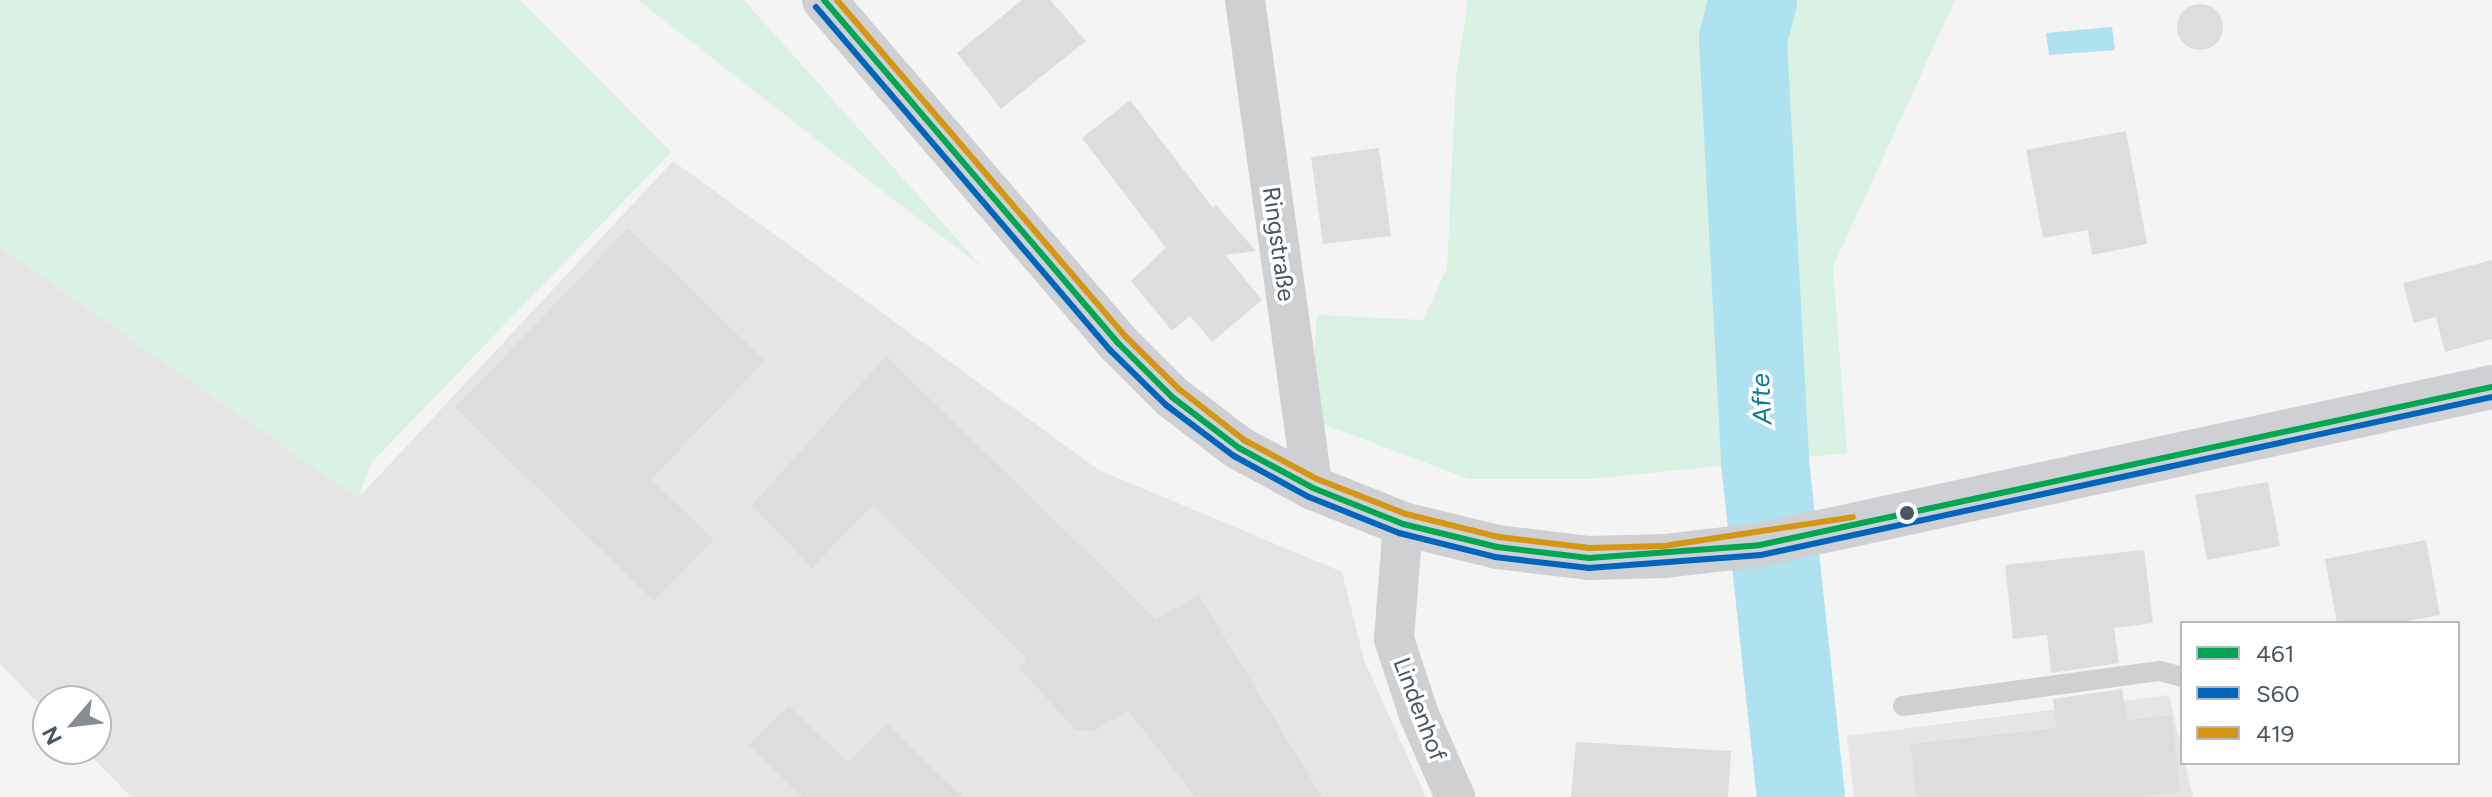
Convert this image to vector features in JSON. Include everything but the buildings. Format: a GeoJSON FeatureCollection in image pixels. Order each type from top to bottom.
{"type":"FeatureCollection","features":[{"type":"Feature","properties":{"kind":"main road"},"geometry":{"type":"LineString","coordinates":[[824,0],[1128,354],[1172,397],[1239,448],[1313,488],[1403,524],[1497,547],[1589,558],[1665,556],[1855,527],[2492,387]]}},
{"type":"Feature","properties":{"kind":"street","name":"Ringstraße"},"geometry":{"type":"LineString","coordinates":[[1245,0],[1313,488]]}},
{"type":"Feature","properties":{"kind":"street","name":"Lindenhof"},"geometry":{"type":"LineString","coordinates":[[1403,524],[1394,639],[1419,715],[1455,797]]}},
{"type":"Feature","properties":{"kind":"lane"},"geometry":{"type":"LineString","coordinates":[[1903,706],[2160,671],[2180,676]]}},
{"type":"Feature","properties":{"kind":"shaded area"},"geometry":{"type":"Polygon","coordinates":[[[673,161],[1099,470],[1342,572],[1364,660],[1426,797],[131,797],[100,765],[112,765],[112,685],[32,685],[32,697],[0,664],[0,247],[358,498],[673,161]]]}},
{"type":"Feature","properties":{"kind":"shaded area"},"geometry":{"type":"Polygon","coordinates":[[[2169,695],[2180,742],[2180,765],[2185,765],[2193,797],[1854,797],[1847,736],[2169,695]]]}},
{"type":"Feature","properties":{"kind":"green space"},"geometry":{"type":"Polygon","coordinates":[[[0,0],[520,0],[671,152],[372,462],[358,498],[0,247],[0,0]]]}},
{"type":"Feature","properties":{"kind":"green space"},"geometry":{"type":"Polygon","coordinates":[[[638,0],[744,0],[982,267],[885,193],[638,0]]]}},
{"type":"Feature","properties":{"kind":"green space"},"geometry":{"type":"Polygon","coordinates":[[[1468,0],[1955,0],[1833,267],[1847,453],[1590,479],[1469,479],[1310,419],[1317,315],[1423,320],[1447,268],[1456,77],[1468,0]]]}},
{"type":"Feature","properties":{"kind":"water"},"geometry":{"type":"Polygon","coordinates":[[[2112,27],[2115,50],[2049,55],[2046,33],[2112,27]]]}},
{"type":"Feature","properties":{"kind":"waterway","name":"Afte"},"geometry":{"type":"LineString","coordinates":[[1753,0],[1743,39],[1765,461],[1801,797]]}},
{"type":"Feature","properties":{"kind":"transit line","name":"461"},"geometry":{"type":"LineString","coordinates":[[824,0],[1118,343],[1172,397],[1239,448],[1313,488],[1403,524],[1497,547],[1589,558],[1760,545],[2492,387]]}},
{"type":"Feature","properties":{"kind":"transit line","name":"419"},"geometry":{"type":"LineString","coordinates":[[837,0],[1125,336],[1179,389],[1244,440],[1317,479],[1406,514],[1499,537],[1589,548],[1664,546],[1853,517]]}},
{"type":"Feature","properties":{"kind":"transit line","name":"S60"},"geometry":{"type":"LineString","coordinates":[[816,7],[1110,350],[1166,405],[1234,456],[1309,497],[1399,533],[1495,557],[1589,568],[1761,555],[2492,397]]}}]}
